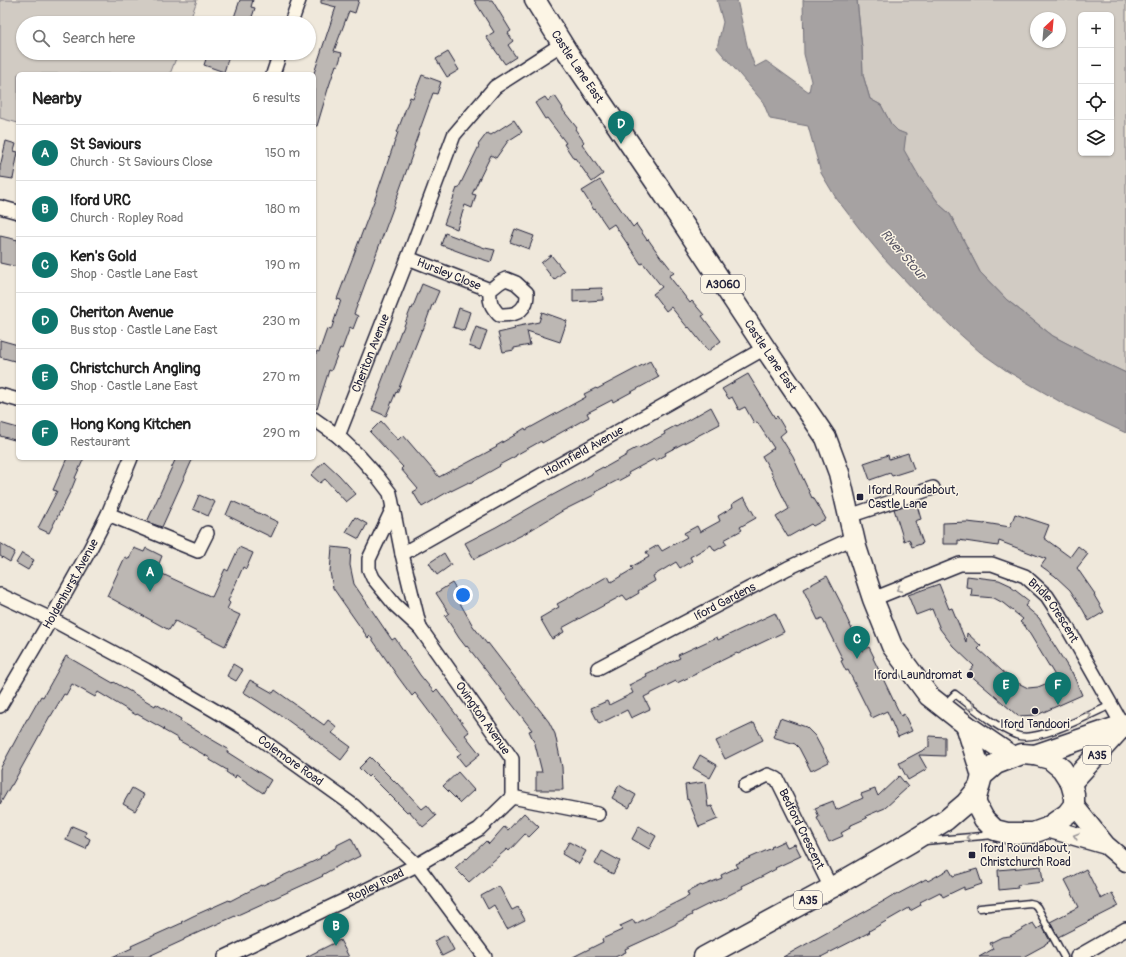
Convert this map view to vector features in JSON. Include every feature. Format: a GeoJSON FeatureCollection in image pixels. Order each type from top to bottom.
{"type":"FeatureCollection","features":[{"type":"Feature","properties":{"kind":"main road","name":"Castle Lane East"},"geometry":{"type":"LineString","coordinates":[[535,0],[562,44],[826,438],[838,473],[853,538],[873,599],[892,646],[929,696],[966,725],[1013,757]]}},
{"type":"Feature","properties":{"kind":"main road"},"geometry":{"type":"LineString","coordinates":[[966,725],[980,782]]}},
{"type":"Feature","properties":{"kind":"main road","name":"A35"},"geometry":{"type":"LineString","coordinates":[[1035,755],[1125,725]]}},
{"type":"Feature","properties":{"kind":"main road","name":"A35"},"geometry":{"type":"LineString","coordinates":[[1071,783],[1125,725]]}},
{"type":"Feature","properties":{"kind":"main road"},"geometry":{"type":"LineString","coordinates":[[1022,754],[1035,755],[1050,759],[1062,770],[1071,783],[1074,794],[1074,805],[1067,814],[1047,828],[1033,833],[1007,833],[995,830],[984,819],[976,804],[980,782],[996,764],[1013,757],[1022,754]]}},
{"type":"Feature","properties":{"kind":"main road","name":"A35"},"geometry":{"type":"LineString","coordinates":[[704,957],[831,888],[946,820],[966,803],[980,782]]}},
{"type":"Feature","properties":{"kind":"main road"},"geometry":{"type":"LineString","coordinates":[[946,820],[984,819]]}},
{"type":"Feature","properties":{"kind":"street"},"geometry":{"type":"LineString","coordinates":[[293,16],[299,0]]}},
{"type":"Feature","properties":{"kind":"street","name":"Cheriton Avenue"},"geometry":{"type":"LineString","coordinates":[[338,436],[408,258],[454,135],[495,87],[562,44]]}},
{"type":"Feature","properties":{"kind":"street"},"geometry":{"type":"LineString","coordinates":[[274,72],[278,60]]}},
{"type":"Feature","properties":{"kind":"street"},"geometry":{"type":"LineString","coordinates":[[0,207],[16,211]]}},
{"type":"Feature","properties":{"kind":"street","name":"Hursley Close"},"geometry":{"type":"LineString","coordinates":[[408,258],[490,290]]}},
{"type":"Feature","properties":{"kind":"street","name":"Holmfield Avenue"},"geometry":{"type":"LineString","coordinates":[[402,554],[765,348]]}},
{"type":"Feature","properties":{"kind":"street"},"geometry":{"type":"LineString","coordinates":[[0,394],[16,399]]}},
{"type":"Feature","properties":{"kind":"street","name":"Ovington Avenue"},"geometry":{"type":"LineString","coordinates":[[316,420],[338,436],[360,457],[390,493],[402,554],[420,628]]}},
{"type":"Feature","properties":{"kind":"street","name":"Holdenhurst Avenue"},"geometry":{"type":"LineString","coordinates":[[0,706],[89,551],[108,514],[130,460]]}},
{"type":"Feature","properties":{"kind":"street"},"geometry":{"type":"LineString","coordinates":[[849,516],[933,488]]}},
{"type":"Feature","properties":{"kind":"street","name":"Ovington Avenue"},"geometry":{"type":"LineString","coordinates":[[393,508],[369,559],[369,569],[373,578],[395,605],[420,628],[512,759],[512,797]]}},
{"type":"Feature","properties":{"kind":"street"},"geometry":{"type":"LineString","coordinates":[[108,514],[198,551],[208,534]]}},
{"type":"Feature","properties":{"kind":"street","name":"Iford Gardens"},"geometry":{"type":"LineString","coordinates":[[598,668],[788,568],[853,538]]}},
{"type":"Feature","properties":{"kind":"street","name":"Bridle Crescent"},"geometry":{"type":"LineString","coordinates":[[873,599],[960,564],[992,564],[1025,576],[1047,596],[1066,625],[1111,705],[1125,725]]}},
{"type":"Feature","properties":{"kind":"street","name":"Colemore Road"},"geometry":{"type":"LineString","coordinates":[[0,595],[51,619],[146,670],[248,730],[354,806],[417,865],[485,957]]}},
{"type":"Feature","properties":{"kind":"street","name":"Bedford Crescent"},"geometry":{"type":"LineString","coordinates":[[745,786],[768,776],[777,779],[831,888]]}},
{"type":"Feature","properties":{"kind":"street"},"geometry":{"type":"LineString","coordinates":[[417,865],[479,829],[512,797],[598,814]]}},
{"type":"Feature","properties":{"kind":"street"},"geometry":{"type":"LineString","coordinates":[[1074,805],[1106,845],[1126,862]]}},
{"type":"Feature","properties":{"kind":"street"},"geometry":{"type":"LineString","coordinates":[[1047,828],[1106,845]]}},
{"type":"Feature","properties":{"kind":"street","name":"Ropley Road"},"geometry":{"type":"LineString","coordinates":[[225,957],[356,896],[417,865]]}},
{"type":"Feature","properties":{"kind":"street"},"geometry":{"type":"LineString","coordinates":[[1077,957],[1126,929]]}},
{"type":"Feature","properties":{"kind":"lane"},"geometry":{"type":"LineString","coordinates":[[942,706],[955,694],[994,723],[1017,736],[1032,737],[1050,732],[1111,705]]}},
{"type":"Feature","properties":{"kind":"lane","name":"A35"},"geometry":{"type":"LineString","coordinates":[[911,842],[1007,833]]}},
{"type":"Feature","properties":{"kind":"lane"},"geometry":{"type":"LineString","coordinates":[[980,908],[1030,903],[1034,904],[1064,957]]}},
{"type":"Feature","properties":{"kind":"shaded area"},"geometry":{"type":"Polygon","coordinates":[[[0,0],[197,0],[191,16],[16,16],[16,60],[175,60],[171,72],[16,72],[16,122],[0,118],[0,0]]]}},
{"type":"Feature","properties":{"kind":"shaded area"},"geometry":{"type":"Polygon","coordinates":[[[857,0],[1126,0],[1126,373],[1053,336],[1007,300],[980,272],[950,214],[941,206],[920,178],[903,150],[905,134],[898,131],[891,124],[881,105],[870,99],[863,75],[857,0]]]}},
{"type":"Feature","properties":{"kind":"water","name":"River Stour"},"geometry":{"type":"Polygon","coordinates":[[[717,0],[737,0],[747,45],[755,67],[766,61],[809,92],[811,81],[804,54],[803,0],[857,0],[863,75],[870,99],[881,105],[891,124],[898,131],[906,134],[904,150],[920,178],[941,206],[950,214],[980,272],[1007,300],[1053,336],[1126,373],[1126,433],[1064,404],[1007,371],[980,352],[917,293],[882,256],[836,198],[821,173],[808,126],[770,119],[763,102],[717,48],[723,22],[717,0]]]}},
{"type":"Feature","properties":{"kind":"building"},"geometry":{"type":"Polygon","coordinates":[[[240,0],[253,0],[251,7],[255,8],[252,16],[234,16],[240,0]]]}},
{"type":"Feature","properties":{"kind":"building"},"geometry":{"type":"Polygon","coordinates":[[[321,0],[359,0],[355,13],[349,11],[334,51],[342,53],[338,66],[336,65],[316,126],[316,72],[314,72],[336,7],[321,3],[321,0]]]}},
{"type":"Feature","properties":{"kind":"building"},"geometry":{"type":"Polygon","coordinates":[[[474,0],[492,0],[511,31],[508,33],[513,41],[508,45],[516,57],[505,64],[486,37],[494,32],[474,0]]]}},
{"type":"Feature","properties":{"kind":"building"},"geometry":{"type":"Polygon","coordinates":[[[448,52],[459,70],[447,77],[436,59],[448,52]]]}},
{"type":"Feature","properties":{"kind":"building"},"geometry":{"type":"Polygon","coordinates":[[[206,60],[228,60],[224,72],[204,65],[206,60]]]}},
{"type":"Feature","properties":{"kind":"building"},"geometry":{"type":"Polygon","coordinates":[[[422,75],[441,82],[437,94],[433,93],[414,146],[415,147],[354,314],[358,316],[353,329],[350,327],[342,349],[340,348],[331,371],[329,370],[317,409],[316,353],[317,351],[319,352],[327,329],[331,330],[341,300],[337,299],[376,196],[410,97],[413,98],[422,75]]]}},
{"type":"Feature","properties":{"kind":"building"},"geometry":{"type":"Polygon","coordinates":[[[555,96],[563,108],[562,109],[577,128],[575,129],[584,142],[582,144],[603,174],[592,182],[564,144],[566,143],[547,118],[545,119],[535,103],[545,97],[548,101],[555,96]]]}},
{"type":"Feature","properties":{"kind":"building"},"geometry":{"type":"Polygon","coordinates":[[[514,120],[522,132],[508,141],[496,158],[491,155],[472,194],[476,195],[472,208],[465,205],[457,229],[444,224],[457,188],[458,189],[479,146],[478,145],[487,133],[491,135],[514,120]]]}},
{"type":"Feature","properties":{"kind":"building"},"geometry":{"type":"Polygon","coordinates":[[[6,141],[16,144],[14,151],[16,152],[16,163],[13,179],[0,177],[0,167],[6,141]]]}},
{"type":"Feature","properties":{"kind":"building"},"geometry":{"type":"Polygon","coordinates":[[[600,180],[633,227],[636,224],[674,273],[669,276],[690,303],[692,301],[704,315],[702,316],[721,341],[708,351],[671,307],[666,311],[653,294],[662,287],[643,263],[641,264],[614,224],[608,228],[582,191],[600,180]]]}},
{"type":"Feature","properties":{"kind":"building"},"geometry":{"type":"Polygon","coordinates":[[[515,229],[534,236],[529,249],[510,242],[515,229]]]}},
{"type":"Feature","properties":{"kind":"building"},"geometry":{"type":"Polygon","coordinates":[[[445,233],[485,248],[495,250],[491,262],[441,245],[445,233]]]}},
{"type":"Feature","properties":{"kind":"building"},"geometry":{"type":"Polygon","coordinates":[[[0,236],[16,240],[16,267],[0,263],[0,236]]]}},
{"type":"Feature","properties":{"kind":"building"},"geometry":{"type":"Polygon","coordinates":[[[551,255],[564,271],[554,280],[541,263],[551,255]]]}},
{"type":"Feature","properties":{"kind":"building"},"geometry":{"type":"Polygon","coordinates":[[[422,284],[439,291],[386,416],[372,410],[401,331],[422,284]]]}},
{"type":"Feature","properties":{"kind":"building"},"geometry":{"type":"Polygon","coordinates":[[[602,288],[603,300],[573,302],[573,289],[602,288]]]}},
{"type":"Feature","properties":{"kind":"building"},"geometry":{"type":"Polygon","coordinates":[[[459,308],[470,312],[464,331],[453,327],[459,308]]]}},
{"type":"Feature","properties":{"kind":"building"},"geometry":{"type":"Polygon","coordinates":[[[542,312],[567,321],[560,342],[527,331],[530,345],[503,352],[498,333],[515,329],[514,327],[539,322],[542,312]]]}},
{"type":"Feature","properties":{"kind":"building"},"geometry":{"type":"Polygon","coordinates":[[[476,327],[487,331],[480,350],[469,346],[476,327]]]}},
{"type":"Feature","properties":{"kind":"building"},"geometry":{"type":"Polygon","coordinates":[[[0,340],[16,344],[16,361],[0,357],[0,340]]]}},
{"type":"Feature","properties":{"kind":"building"},"geometry":{"type":"Polygon","coordinates":[[[650,361],[659,377],[613,402],[612,400],[587,413],[589,417],[542,443],[541,441],[470,483],[469,482],[451,490],[422,507],[413,492],[418,489],[401,469],[403,467],[370,432],[381,421],[398,440],[403,435],[439,477],[497,447],[496,446],[525,428],[526,430],[586,397],[584,394],[596,388],[597,389],[650,361]]]}},
{"type":"Feature","properties":{"kind":"building"},"geometry":{"type":"Polygon","coordinates":[[[748,374],[775,418],[777,416],[786,431],[780,436],[793,457],[812,498],[813,497],[826,519],[813,526],[811,524],[788,537],[776,517],[789,509],[762,456],[774,448],[757,422],[754,423],[745,407],[739,410],[732,397],[729,399],[722,389],[748,374]]]}},
{"type":"Feature","properties":{"kind":"building"},"geometry":{"type":"Polygon","coordinates":[[[711,407],[720,424],[665,453],[666,455],[655,461],[654,459],[628,473],[629,475],[595,492],[596,494],[564,510],[524,534],[474,559],[465,543],[603,467],[604,468],[627,455],[627,453],[665,434],[664,432],[675,426],[676,427],[711,407]]]}},
{"type":"Feature","properties":{"kind":"building"},"geometry":{"type":"Polygon","coordinates":[[[0,423],[16,427],[16,440],[0,436],[0,423]]]}},
{"type":"Feature","properties":{"kind":"building"},"geometry":{"type":"Polygon","coordinates":[[[908,453],[914,469],[892,476],[890,473],[870,480],[864,463],[888,455],[889,459],[908,453]]]}},
{"type":"Feature","properties":{"kind":"building"},"geometry":{"type":"Polygon","coordinates":[[[66,460],[83,460],[72,488],[49,533],[38,528],[57,491],[53,490],[66,460]]]}},
{"type":"Feature","properties":{"kind":"building"},"geometry":{"type":"Polygon","coordinates":[[[175,460],[192,460],[162,527],[147,522],[175,460]]]}},
{"type":"Feature","properties":{"kind":"building"},"geometry":{"type":"Polygon","coordinates":[[[324,461],[356,494],[346,502],[325,479],[320,483],[311,475],[324,461]]]}},
{"type":"Feature","properties":{"kind":"building"},"geometry":{"type":"Polygon","coordinates":[[[199,495],[215,502],[208,516],[193,509],[199,495]]]}},
{"type":"Feature","properties":{"kind":"building"},"geometry":{"type":"Polygon","coordinates":[[[744,497],[756,518],[740,527],[742,530],[724,540],[727,544],[715,551],[711,545],[690,557],[692,561],[680,568],[676,562],[653,576],[655,581],[638,591],[639,593],[627,600],[623,595],[562,628],[564,632],[552,639],[540,618],[559,607],[557,604],[608,576],[611,582],[633,569],[631,567],[649,557],[646,552],[658,545],[662,551],[687,537],[684,533],[697,526],[700,532],[720,521],[718,516],[733,507],[732,504],[744,497]]]}},
{"type":"Feature","properties":{"kind":"building"},"geometry":{"type":"Polygon","coordinates":[[[232,501],[278,522],[271,537],[226,515],[232,501]]]}},
{"type":"Feature","properties":{"kind":"building"},"geometry":{"type":"Polygon","coordinates":[[[916,502],[921,519],[915,521],[923,543],[912,547],[909,539],[904,541],[894,509],[916,502]]]}},
{"type":"Feature","properties":{"kind":"building"},"geometry":{"type":"Polygon","coordinates":[[[1015,514],[1049,525],[1044,538],[1070,557],[1078,546],[1088,554],[1077,568],[1095,594],[1094,595],[1104,612],[1089,621],[1070,590],[1055,576],[1041,566],[1046,559],[999,541],[998,546],[958,540],[958,544],[943,544],[943,523],[985,523],[1010,527],[1015,514]]]}},
{"type":"Feature","properties":{"kind":"building"},"geometry":{"type":"Polygon","coordinates":[[[355,517],[367,524],[359,539],[346,532],[355,517]]]}},
{"type":"Feature","properties":{"kind":"building"},"geometry":{"type":"Polygon","coordinates":[[[0,543],[15,552],[10,562],[0,556],[0,543]]]}},
{"type":"Feature","properties":{"kind":"building"},"geometry":{"type":"Polygon","coordinates":[[[239,547],[253,553],[246,569],[243,567],[228,601],[230,603],[227,609],[240,615],[225,646],[175,621],[169,630],[107,596],[125,557],[129,559],[134,548],[144,552],[146,548],[162,556],[156,571],[212,597],[225,569],[228,571],[239,547]]]}},
{"type":"Feature","properties":{"kind":"building"},"geometry":{"type":"Polygon","coordinates":[[[332,547],[351,549],[350,565],[354,584],[392,640],[395,638],[420,675],[434,692],[437,689],[469,732],[465,735],[480,754],[465,766],[457,756],[461,753],[415,693],[412,696],[370,636],[368,638],[333,588],[330,572],[332,547]]]}},
{"type":"Feature","properties":{"kind":"building"},"geometry":{"type":"Polygon","coordinates":[[[22,553],[34,560],[28,570],[16,563],[22,553]]]}},
{"type":"Feature","properties":{"kind":"building"},"geometry":{"type":"Polygon","coordinates":[[[444,553],[451,565],[437,575],[429,563],[444,553]]]}},
{"type":"Feature","properties":{"kind":"building"},"geometry":{"type":"Polygon","coordinates":[[[827,576],[843,607],[842,608],[862,651],[869,647],[901,716],[904,714],[912,731],[898,737],[887,711],[872,718],[848,670],[846,671],[841,661],[843,660],[822,618],[818,620],[803,589],[827,576]]]}},
{"type":"Feature","properties":{"kind":"building"},"geometry":{"type":"Polygon","coordinates":[[[967,576],[999,580],[1012,586],[1011,587],[1029,601],[1025,606],[1039,618],[1051,640],[1072,672],[1082,695],[1037,715],[1018,716],[968,673],[974,666],[953,646],[940,629],[932,609],[916,615],[908,595],[939,584],[949,609],[952,608],[966,642],[967,633],[981,646],[978,649],[1012,680],[1028,688],[1038,687],[1057,679],[1025,626],[1020,622],[1023,619],[1003,603],[994,598],[971,596],[972,588],[966,587],[967,576]]]}},
{"type":"Feature","properties":{"kind":"building"},"geometry":{"type":"Polygon","coordinates":[[[452,583],[459,594],[456,596],[473,626],[487,644],[488,643],[549,722],[555,734],[562,767],[563,790],[536,790],[536,772],[542,772],[535,744],[529,731],[532,730],[467,646],[466,647],[459,638],[445,616],[449,613],[436,593],[452,583]]]}},
{"type":"Feature","properties":{"kind":"building"},"geometry":{"type":"Polygon","coordinates":[[[775,613],[784,632],[644,697],[650,709],[631,718],[627,710],[599,724],[591,708],[607,701],[609,705],[633,693],[629,685],[647,676],[646,674],[680,658],[678,655],[717,637],[718,640],[775,613]]]}},
{"type":"Feature","properties":{"kind":"building"},"geometry":{"type":"Polygon","coordinates":[[[66,656],[155,706],[156,704],[181,719],[180,721],[228,749],[227,752],[271,780],[263,793],[236,775],[235,778],[226,772],[227,770],[210,760],[210,758],[178,740],[179,739],[163,730],[164,729],[137,714],[136,715],[98,692],[95,697],[72,684],[66,695],[64,694],[50,716],[0,804],[0,769],[27,719],[41,696],[43,697],[66,656]]]}},
{"type":"Feature","properties":{"kind":"building"},"geometry":{"type":"Polygon","coordinates":[[[233,664],[243,670],[236,681],[227,676],[233,664]]]}},
{"type":"Feature","properties":{"kind":"building"},"geometry":{"type":"Polygon","coordinates":[[[250,680],[273,693],[275,690],[324,725],[328,720],[337,727],[332,733],[351,747],[341,760],[301,729],[243,692],[250,680]]]}},
{"type":"Feature","properties":{"kind":"building"},"geometry":{"type":"Polygon","coordinates":[[[780,718],[806,727],[815,736],[829,762],[811,771],[799,748],[795,744],[773,737],[780,718]]]}},
{"type":"Feature","properties":{"kind":"building"},"geometry":{"type":"Polygon","coordinates":[[[754,723],[763,740],[725,759],[716,741],[754,723]]]}},
{"type":"Feature","properties":{"kind":"building"},"geometry":{"type":"Polygon","coordinates":[[[929,736],[945,737],[945,756],[919,755],[927,769],[908,780],[899,763],[929,747],[929,736]]]}},
{"type":"Feature","properties":{"kind":"building"},"geometry":{"type":"Polygon","coordinates":[[[700,755],[717,765],[710,778],[693,768],[700,755]]]}},
{"type":"Feature","properties":{"kind":"building"},"geometry":{"type":"Polygon","coordinates":[[[370,757],[397,784],[398,783],[422,809],[427,805],[436,816],[423,827],[409,811],[407,812],[370,775],[368,777],[359,768],[370,757]]]}},
{"type":"Feature","properties":{"kind":"building"},"geometry":{"type":"Polygon","coordinates":[[[458,772],[474,790],[460,803],[443,786],[458,772]]]}},
{"type":"Feature","properties":{"kind":"building"},"geometry":{"type":"Polygon","coordinates":[[[899,776],[908,787],[885,808],[866,816],[867,818],[849,826],[850,828],[841,833],[843,836],[829,842],[817,818],[819,817],[815,808],[833,801],[836,810],[863,798],[861,794],[875,789],[878,796],[899,776]]]}},
{"type":"Feature","properties":{"kind":"building"},"geometry":{"type":"Polygon","coordinates":[[[705,782],[708,807],[712,806],[718,819],[699,827],[688,799],[687,800],[685,785],[705,782]]]}},
{"type":"Feature","properties":{"kind":"building"},"geometry":{"type":"Polygon","coordinates":[[[619,785],[636,795],[629,808],[612,798],[619,785]]]}},
{"type":"Feature","properties":{"kind":"building"},"geometry":{"type":"Polygon","coordinates":[[[132,788],[144,795],[135,811],[123,804],[132,788]]]}},
{"type":"Feature","properties":{"kind":"building"},"geometry":{"type":"Polygon","coordinates":[[[524,813],[539,827],[529,837],[525,834],[509,851],[507,849],[469,882],[455,868],[486,841],[489,844],[504,827],[508,830],[524,813]]]}},
{"type":"Feature","properties":{"kind":"building"},"geometry":{"type":"Polygon","coordinates":[[[72,826],[86,832],[85,836],[90,839],[86,849],[66,840],[72,826]]]}},
{"type":"Feature","properties":{"kind":"building"},"geometry":{"type":"Polygon","coordinates":[[[639,826],[656,836],[649,849],[632,839],[639,826]]]}},
{"type":"Feature","properties":{"kind":"building"},"geometry":{"type":"Polygon","coordinates":[[[351,838],[360,856],[346,863],[345,862],[322,875],[323,876],[147,957],[112,957],[132,948],[131,946],[182,923],[181,922],[193,916],[229,900],[230,901],[261,885],[321,858],[320,857],[337,847],[337,845],[351,838]]]}},
{"type":"Feature","properties":{"kind":"building"},"geometry":{"type":"Polygon","coordinates":[[[784,841],[787,847],[795,844],[801,856],[742,886],[743,888],[727,897],[691,913],[692,915],[660,933],[625,949],[626,952],[615,957],[573,957],[603,942],[602,939],[622,930],[620,926],[633,920],[635,924],[655,914],[689,896],[687,892],[701,885],[702,886],[722,878],[721,875],[738,867],[736,864],[784,841]]]}},
{"type":"Feature","properties":{"kind":"building"},"geometry":{"type":"Polygon","coordinates":[[[569,842],[586,851],[579,864],[562,854],[569,842]]]}},
{"type":"Feature","properties":{"kind":"building"},"geometry":{"type":"Polygon","coordinates":[[[602,851],[620,861],[613,874],[595,864],[602,851]]]}},
{"type":"Feature","properties":{"kind":"building"},"geometry":{"type":"Polygon","coordinates":[[[1041,866],[1043,882],[1017,885],[1018,888],[999,890],[998,870],[1041,866]]]}},
{"type":"Feature","properties":{"kind":"building"},"geometry":{"type":"Polygon","coordinates":[[[949,869],[953,876],[977,869],[982,884],[964,890],[964,887],[943,897],[940,892],[920,902],[921,905],[910,911],[909,908],[869,931],[870,932],[821,957],[783,957],[893,895],[894,896],[926,879],[928,881],[949,869]]]}},
{"type":"Feature","properties":{"kind":"building"},"geometry":{"type":"Polygon","coordinates":[[[1086,869],[1101,899],[1112,893],[1119,906],[1058,937],[1050,922],[1079,907],[1065,880],[1086,869]]]}},
{"type":"Feature","properties":{"kind":"building"},"geometry":{"type":"Polygon","coordinates":[[[499,886],[512,910],[518,907],[525,920],[507,929],[494,905],[488,909],[481,896],[499,886]]]}},
{"type":"Feature","properties":{"kind":"building"},"geometry":{"type":"Polygon","coordinates":[[[1033,923],[1037,929],[1042,926],[1050,941],[1045,945],[1023,957],[979,957],[993,949],[990,943],[1002,937],[1010,936],[1033,923]]]}},
{"type":"Feature","properties":{"kind":"building"},"geometry":{"type":"Polygon","coordinates":[[[446,935],[454,950],[442,956],[434,941],[446,935]]]}},
{"type":"Feature","properties":{"kind":"building"},"geometry":{"type":"Polygon","coordinates":[[[340,940],[349,957],[306,957],[340,940]]]}},
{"type":"Feature","properties":{"kind":"place","name":"Cheriton Avenue"},"geometry":{"type":"Point","coordinates":[621,144]}},
{"type":"Feature","properties":{"kind":"place","name":"Iford Roundabout, Castle Lane"},"geometry":{"type":"Point","coordinates":[860,497]}},
{"type":"Feature","properties":{"kind":"place","name":"St Saviours"},"geometry":{"type":"Point","coordinates":[150,592]}},
{"type":"Feature","properties":{"kind":"place","name":"Ken's Gold"},"geometry":{"type":"Point","coordinates":[857,659]}},
{"type":"Feature","properties":{"kind":"place","name":"Iford Laundromat"},"geometry":{"type":"Point","coordinates":[970,675]}},
{"type":"Feature","properties":{"kind":"place","name":"Christchurch Angling"},"geometry":{"type":"Point","coordinates":[1006,705]}},
{"type":"Feature","properties":{"kind":"place","name":"Hong Kong Kitchen"},"geometry":{"type":"Point","coordinates":[1058,705]}},
{"type":"Feature","properties":{"kind":"place","name":"Iford Tandoori"},"geometry":{"type":"Point","coordinates":[1035,711]}},
{"type":"Feature","properties":{"kind":"place","name":"Iford Roundabout, Christchurch Road"},"geometry":{"type":"Point","coordinates":[972,855]}},
{"type":"Feature","properties":{"kind":"place","name":"Iford URC"},"geometry":{"type":"Point","coordinates":[336,946]}}]}
